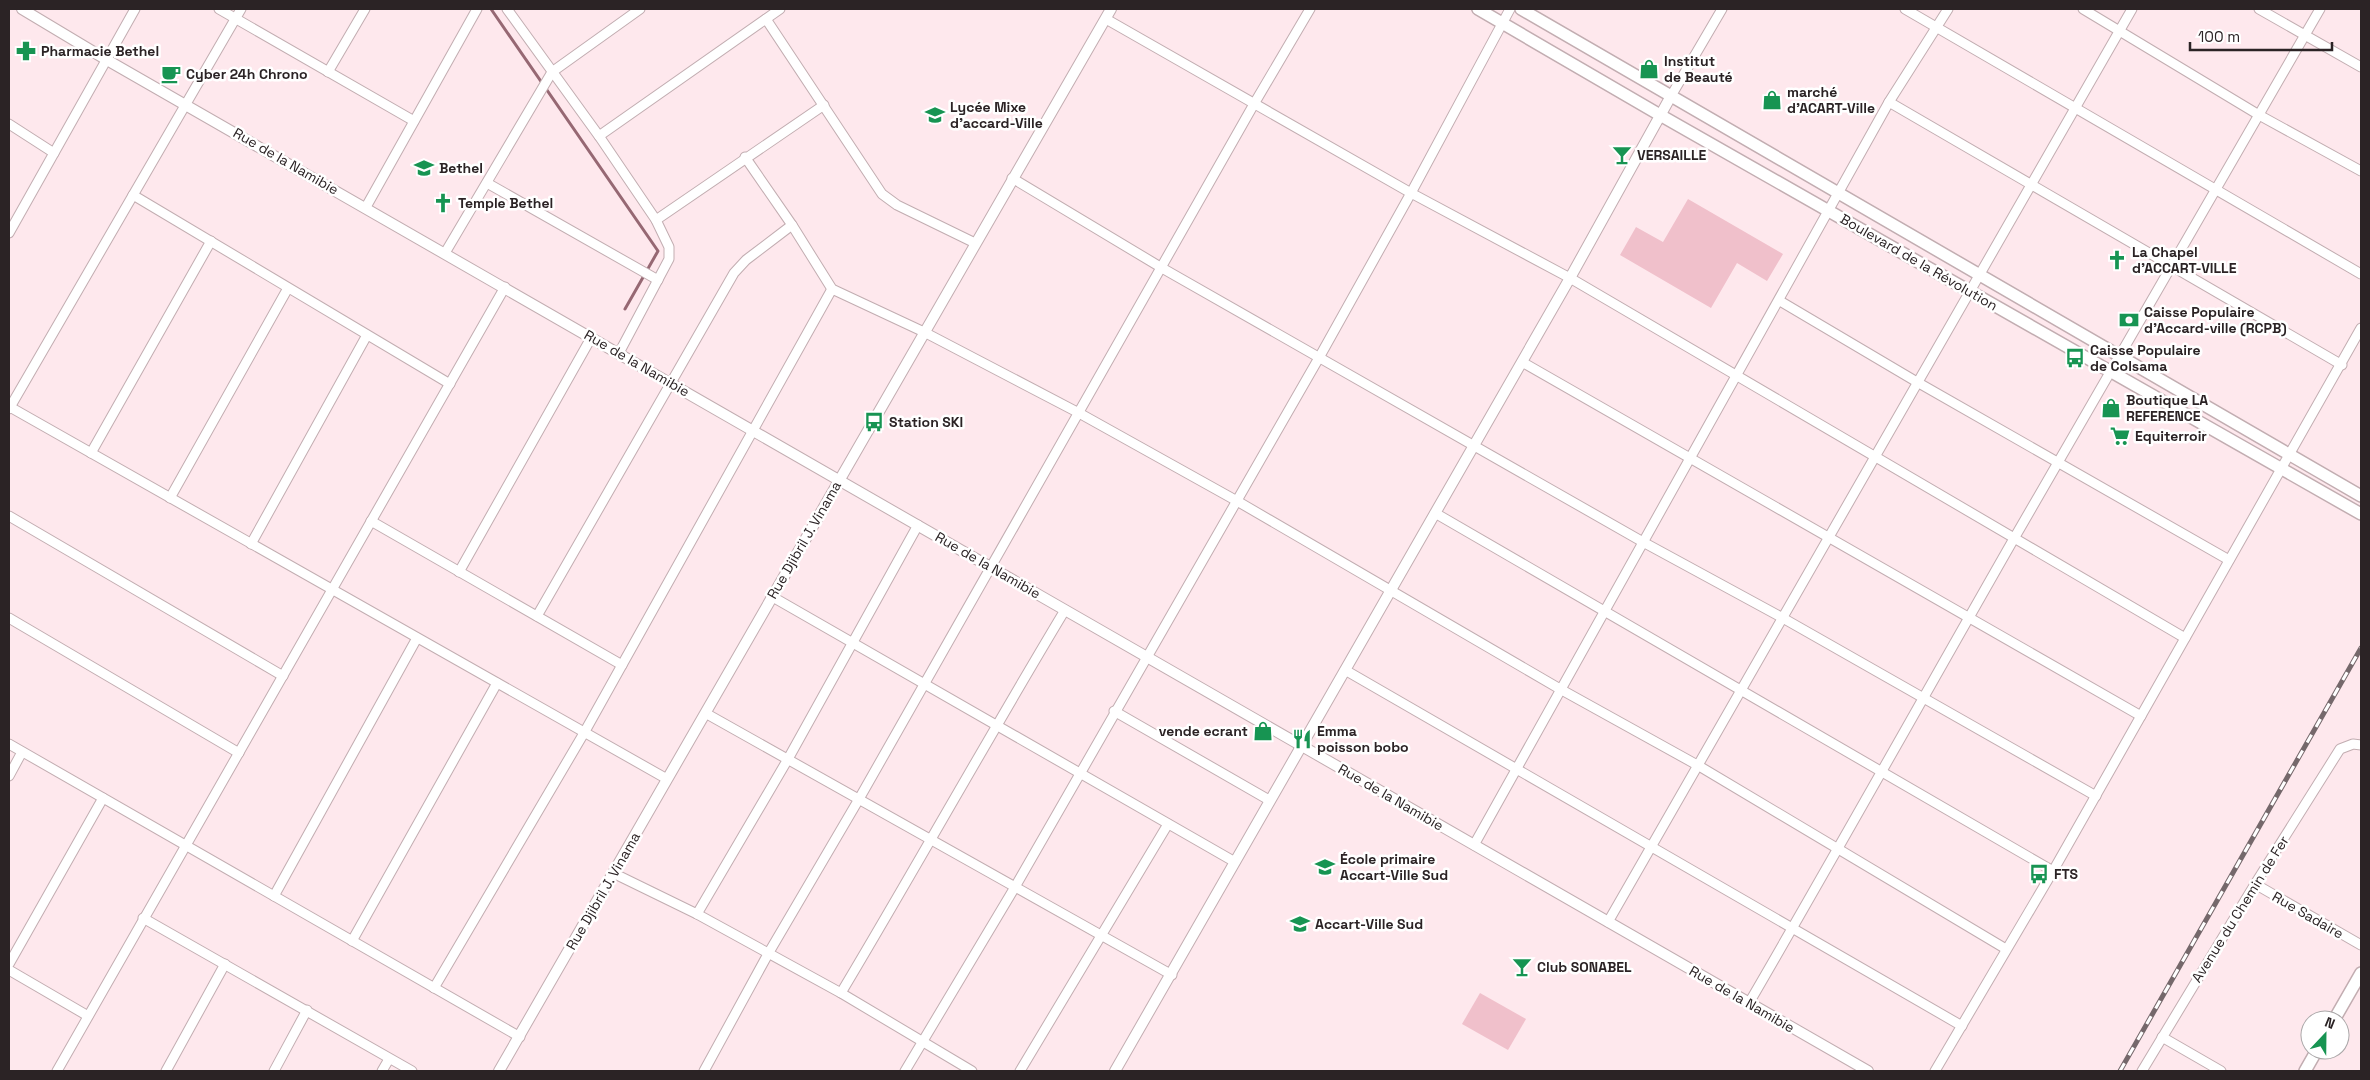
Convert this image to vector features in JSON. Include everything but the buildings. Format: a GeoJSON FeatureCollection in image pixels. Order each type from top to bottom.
{"type":"FeatureCollection","features":[{"type":"Feature","properties":{"kind":"main road","name":"Boulevard de la Révolution"},"geometry":{"type":"LineString","coordinates":[[1478,9],[2111,373],[2361,514]]}},
{"type":"Feature","properties":{"kind":"main road","name":"Boulevard de la Révolution"},"geometry":{"type":"LineString","coordinates":[[1520,9],[1838,192],[1978,276],[2120,355],[2361,496]]}},
{"type":"Feature","properties":{"kind":"main road"},"geometry":{"type":"LineString","coordinates":[[2340,1010],[2361,973]]}},
{"type":"Feature","properties":{"kind":"main road"},"geometry":{"type":"LineString","coordinates":[[2305,1071],[2311,1060]]}},
{"type":"Feature","properties":{"kind":"street","name":"Rue de la Namibie"},"geometry":{"type":"LineString","coordinates":[[24,9],[107,60],[185,103],[752,431],[839,479],[1868,1071]]}},
{"type":"Feature","properties":{"kind":"street"},"geometry":{"type":"LineString","coordinates":[[9,233],[135,9]]}},
{"type":"Feature","properties":{"kind":"street"},"geometry":{"type":"LineString","coordinates":[[218,9],[414,121]]}},
{"type":"Feature","properties":{"kind":"street"},"geometry":{"type":"LineString","coordinates":[[240,9],[9,408],[667,779]]}},
{"type":"Feature","properties":{"kind":"street"},"geometry":{"type":"LineString","coordinates":[[328,72],[365,9]]}},
{"type":"Feature","properties":{"kind":"street"},"geometry":{"type":"LineString","coordinates":[[366,207],[477,9]]}},
{"type":"Feature","properties":{"kind":"street"},"geometry":{"type":"LineString","coordinates":[[507,9],[600,136],[656,220],[669,247],[669,259],[619,353]]}},
{"type":"Feature","properties":{"kind":"street"},"geometry":{"type":"LineString","coordinates":[[445,253],[552,72],[640,9]]}},
{"type":"Feature","properties":{"kind":"street"},"geometry":{"type":"LineString","coordinates":[[600,136],[780,9]]}},
{"type":"Feature","properties":{"kind":"street","name":"Rue Djibril J. Vinama"},"geometry":{"type":"LineString","coordinates":[[499,1071],[667,779],[707,714],[839,479],[1111,9]]}},
{"type":"Feature","properties":{"kind":"street"},"geometry":{"type":"LineString","coordinates":[[704,1071],[768,954],[859,799],[923,683],[1310,9]]}},
{"type":"Feature","properties":{"kind":"street"},"geometry":{"type":"LineString","coordinates":[[906,1071],[1015,887],[1114,711],[1320,356],[1412,193],[1510,9]]}},
{"type":"Feature","properties":{"kind":"street"},"geometry":{"type":"LineString","coordinates":[[1115,1071],[1172,975],[1269,800],[1302,746],[1522,362],[1660,115],[1722,9]]}},
{"type":"Feature","properties":{"kind":"street"},"geometry":{"type":"LineString","coordinates":[[1905,9],[2361,274]]}},
{"type":"Feature","properties":{"kind":"street"},"geometry":{"type":"LineString","coordinates":[[1474,845],[1736,376],[1780,301],[1889,102],[1948,9]]}},
{"type":"Feature","properties":{"kind":"street"},"geometry":{"type":"LineString","coordinates":[[2083,9],[2259,114],[2361,171]]}},
{"type":"Feature","properties":{"kind":"street"},"geometry":{"type":"LineString","coordinates":[[1608,922],[1699,766],[1827,536],[2132,9]]}},
{"type":"Feature","properties":{"kind":"street"},"geometry":{"type":"LineString","coordinates":[[2259,9],[2361,67]]}},
{"type":"Feature","properties":{"kind":"street"},"geometry":{"type":"LineString","coordinates":[[1749,1002],[1839,849],[1969,617],[2059,464],[2215,188],[2320,9]]}},
{"type":"Feature","properties":{"kind":"street"},"geometry":{"type":"LineString","coordinates":[[766,19],[882,194],[897,205],[975,243]]}},
{"type":"Feature","properties":{"kind":"street"},"geometry":{"type":"LineString","coordinates":[[1106,19],[1412,193],[1570,278],[2185,638]]}},
{"type":"Feature","properties":{"kind":"street"},"geometry":{"type":"LineString","coordinates":[[1889,102],[2342,365]]}},
{"type":"Feature","properties":{"kind":"street"},"geometry":{"type":"LineString","coordinates":[[656,220],[745,157],[824,105]]}},
{"type":"Feature","properties":{"kind":"street"},"geometry":{"type":"LineString","coordinates":[[9,124],[54,153]]}},
{"type":"Feature","properties":{"kind":"street"},"geometry":{"type":"LineString","coordinates":[[745,157],[792,225],[832,289],[924,332],[1079,413],[1237,501],[1560,689],[1699,766],[2006,949]]}},
{"type":"Feature","properties":{"kind":"street"},"geometry":{"type":"LineString","coordinates":[[1012,178],[1162,268],[1320,356],[1643,542],[1924,697],[2096,796]]}},
{"type":"Feature","properties":{"kind":"street"},"geometry":{"type":"LineString","coordinates":[[487,183],[658,280]]}},
{"type":"Feature","properties":{"kind":"street"},"geometry":{"type":"LineString","coordinates":[[133,195],[450,384]]}},
{"type":"Feature","properties":{"kind":"street"},"geometry":{"type":"LineString","coordinates":[[537,616],[672,384],[734,273],[746,260],[792,225]]}},
{"type":"Feature","properties":{"kind":"street"},"geometry":{"type":"LineString","coordinates":[[91,453],[211,241]]}},
{"type":"Feature","properties":{"kind":"street"},"geometry":{"type":"LineString","coordinates":[[170,498],[288,288]]}},
{"type":"Feature","properties":{"kind":"street"},"geometry":{"type":"LineString","coordinates":[[57,1071],[505,288]]}},
{"type":"Feature","properties":{"kind":"street"},"geometry":{"type":"LineString","coordinates":[[434,988],[584,732],[832,289]]}},
{"type":"Feature","properties":{"kind":"street"},"geometry":{"type":"LineString","coordinates":[[1780,301],[2059,464],[2229,560]]}},
{"type":"Feature","properties":{"kind":"street"},"geometry":{"type":"LineString","coordinates":[[1935,1071],[2053,871],[2280,468],[2342,365],[2361,328]]}},
{"type":"Feature","properties":{"kind":"street"},"geometry":{"type":"LineString","coordinates":[[251,544],[367,335]]}},
{"type":"Feature","properties":{"kind":"street"},"geometry":{"type":"LineString","coordinates":[[459,572],[591,338]]}},
{"type":"Feature","properties":{"kind":"street"},"geometry":{"type":"LineString","coordinates":[[1522,362],[2141,716]]}},
{"type":"Feature","properties":{"kind":"street"},"geometry":{"type":"LineString","coordinates":[[1435,513],[2053,871]]}},
{"type":"Feature","properties":{"kind":"street"},"geometry":{"type":"LineString","coordinates":[[9,516],[283,676]]}},
{"type":"Feature","properties":{"kind":"street"},"geometry":{"type":"LineString","coordinates":[[371,522],[622,665]]}},
{"type":"Feature","properties":{"kind":"street"},"geometry":{"type":"LineString","coordinates":[[697,914],[854,644],[918,525]]}},
{"type":"Feature","properties":{"kind":"street"},"geometry":{"type":"LineString","coordinates":[[772,596],[1235,862]]}},
{"type":"Feature","properties":{"kind":"street"},"geometry":{"type":"LineString","coordinates":[[841,993],[932,840],[996,725],[1066,610]]}},
{"type":"Feature","properties":{"kind":"street"},"geometry":{"type":"LineString","coordinates":[[9,618],[239,753]]}},
{"type":"Feature","properties":{"kind":"street"},"geometry":{"type":"LineString","coordinates":[[274,896],[417,638]]}},
{"type":"Feature","properties":{"kind":"street"},"geometry":{"type":"LineString","coordinates":[[1345,670],[1962,1026]]}},
{"type":"Feature","properties":{"kind":"street"},"geometry":{"type":"LineString","coordinates":[[352,941],[497,683]]}},
{"type":"Feature","properties":{"kind":"street"},"geometry":{"type":"LineString","coordinates":[[1114,711],[1269,800]]}},
{"type":"Feature","properties":{"kind":"street"},"geometry":{"type":"LineString","coordinates":[[707,714],[1172,975]]}},
{"type":"Feature","properties":{"kind":"street"},"geometry":{"type":"LineString","coordinates":[[9,744],[520,1037]]}},
{"type":"Feature","properties":{"kind":"street","name":"Avenue du Chemin de Fer"},"geometry":{"type":"LineString","coordinates":[[2142,1071],[2255,884],[2340,749],[2353,744],[2361,745]]}},
{"type":"Feature","properties":{"kind":"street"},"geometry":{"type":"LineString","coordinates":[[9,776],[22,752]]}},
{"type":"Feature","properties":{"kind":"street"},"geometry":{"type":"LineString","coordinates":[[9,964],[103,798]]}},
{"type":"Feature","properties":{"kind":"street"},"geometry":{"type":"LineString","coordinates":[[1020,1071],[1168,824]]}},
{"type":"Feature","properties":{"kind":"street"},"geometry":{"type":"LineString","coordinates":[[614,873],[697,914],[841,993],[972,1071]]}},
{"type":"Feature","properties":{"kind":"street","name":"Rue Sadaire"},"geometry":{"type":"LineString","coordinates":[[2255,884],[2361,945]]}},
{"type":"Feature","properties":{"kind":"street"},"geometry":{"type":"LineString","coordinates":[[143,918],[412,1071]]}},
{"type":"Feature","properties":{"kind":"street"},"geometry":{"type":"LineString","coordinates":[[166,1071],[225,964]]}},
{"type":"Feature","properties":{"kind":"street"},"geometry":{"type":"LineString","coordinates":[[9,970],[88,1016]]}},
{"type":"Feature","properties":{"kind":"street"},"geometry":{"type":"LineString","coordinates":[[274,1071],[306,1010]]}},
{"type":"Feature","properties":{"kind":"street"},"geometry":{"type":"LineString","coordinates":[[2162,1037],[2221,1071]]}},
{"type":"Feature","properties":{"kind":"street"},"geometry":{"type":"LineString","coordinates":[[382,1071],[389,1059]]}},
{"type":"Feature","properties":{"kind":"shaded area"},"geometry":{"type":"Polygon","coordinates":[[[1688,199],[1783,254],[1767,281],[1737,263],[1711,308],[1620,255],[1636,227],[1663,242],[1688,199]]]}},
{"type":"Feature","properties":{"kind":"shaded area"},"geometry":{"type":"Polygon","coordinates":[[[1480,993],[1526,1019],[1508,1050],[1462,1024],[1480,993]]]}},
{"type":"Feature","properties":{"kind":"waterway"},"geometry":{"type":"LineString","coordinates":[[491,9],[658,251],[625,309]]}},
{"type":"Feature","properties":{"kind":"railway"},"geometry":{"type":"LineString","coordinates":[[2120,1071],[2361,648]]}},
{"type":"Feature","properties":{"kind":"place","name":"Pharmacie Bethel"},"geometry":{"type":"Point","coordinates":[26,51]}},
{"type":"Feature","properties":{"kind":"place","name":"Institut de Beauté"},"geometry":{"type":"Point","coordinates":[1649,69]}},
{"type":"Feature","properties":{"kind":"place","name":"Cyber 24h Chrono"},"geometry":{"type":"Point","coordinates":[171,74]}},
{"type":"Feature","properties":{"kind":"place","name":"marché d'ACART-Ville"},"geometry":{"type":"Point","coordinates":[1772,100]}},
{"type":"Feature","properties":{"kind":"place","name":"Lycée Mixe d'accard-Ville"},"geometry":{"type":"Point","coordinates":[935,115]}},
{"type":"Feature","properties":{"kind":"place","name":"VERSAILLE"},"geometry":{"type":"Point","coordinates":[1622,155]}},
{"type":"Feature","properties":{"kind":"place","name":"Bethel"},"geometry":{"type":"Point","coordinates":[424,168]}},
{"type":"Feature","properties":{"kind":"place","name":"Temple Bethel"},"geometry":{"type":"Point","coordinates":[443,203]}},
{"type":"Feature","properties":{"kind":"place","name":"La Chapel d'ACCART-VILLE"},"geometry":{"type":"Point","coordinates":[2117,260]}},
{"type":"Feature","properties":{"kind":"place","name":"Caisse Populaire d'Accard-ville (RCPB)"},"geometry":{"type":"Point","coordinates":[2129,320]}},
{"type":"Feature","properties":{"kind":"place","name":"Caisse Populaire de Colsama"},"geometry":{"type":"Point","coordinates":[2075,358]}},
{"type":"Feature","properties":{"kind":"place","name":"Boutique LA REFERENCE"},"geometry":{"type":"Point","coordinates":[2111,408]}},
{"type":"Feature","properties":{"kind":"place","name":"Station SKI"},"geometry":{"type":"Point","coordinates":[874,422]}},
{"type":"Feature","properties":{"kind":"place","name":"Equiterroir"},"geometry":{"type":"Point","coordinates":[2120,436]}},
{"type":"Feature","properties":{"kind":"place","name":"vende ecrant"},"geometry":{"type":"Point","coordinates":[1263,731]}},
{"type":"Feature","properties":{"kind":"place","name":"Emma poisson bobo"},"geometry":{"type":"Point","coordinates":[1302,739]}},
{"type":"Feature","properties":{"kind":"place","name":"École primaire Accart-Ville Sud"},"geometry":{"type":"Point","coordinates":[1325,867]}},
{"type":"Feature","properties":{"kind":"place","name":"FTS"},"geometry":{"type":"Point","coordinates":[2039,874]}},
{"type":"Feature","properties":{"kind":"place","name":"Accart-Ville Sud"},"geometry":{"type":"Point","coordinates":[1300,924]}},
{"type":"Feature","properties":{"kind":"place","name":"Club SONABEL"},"geometry":{"type":"Point","coordinates":[1522,967]}}]}
